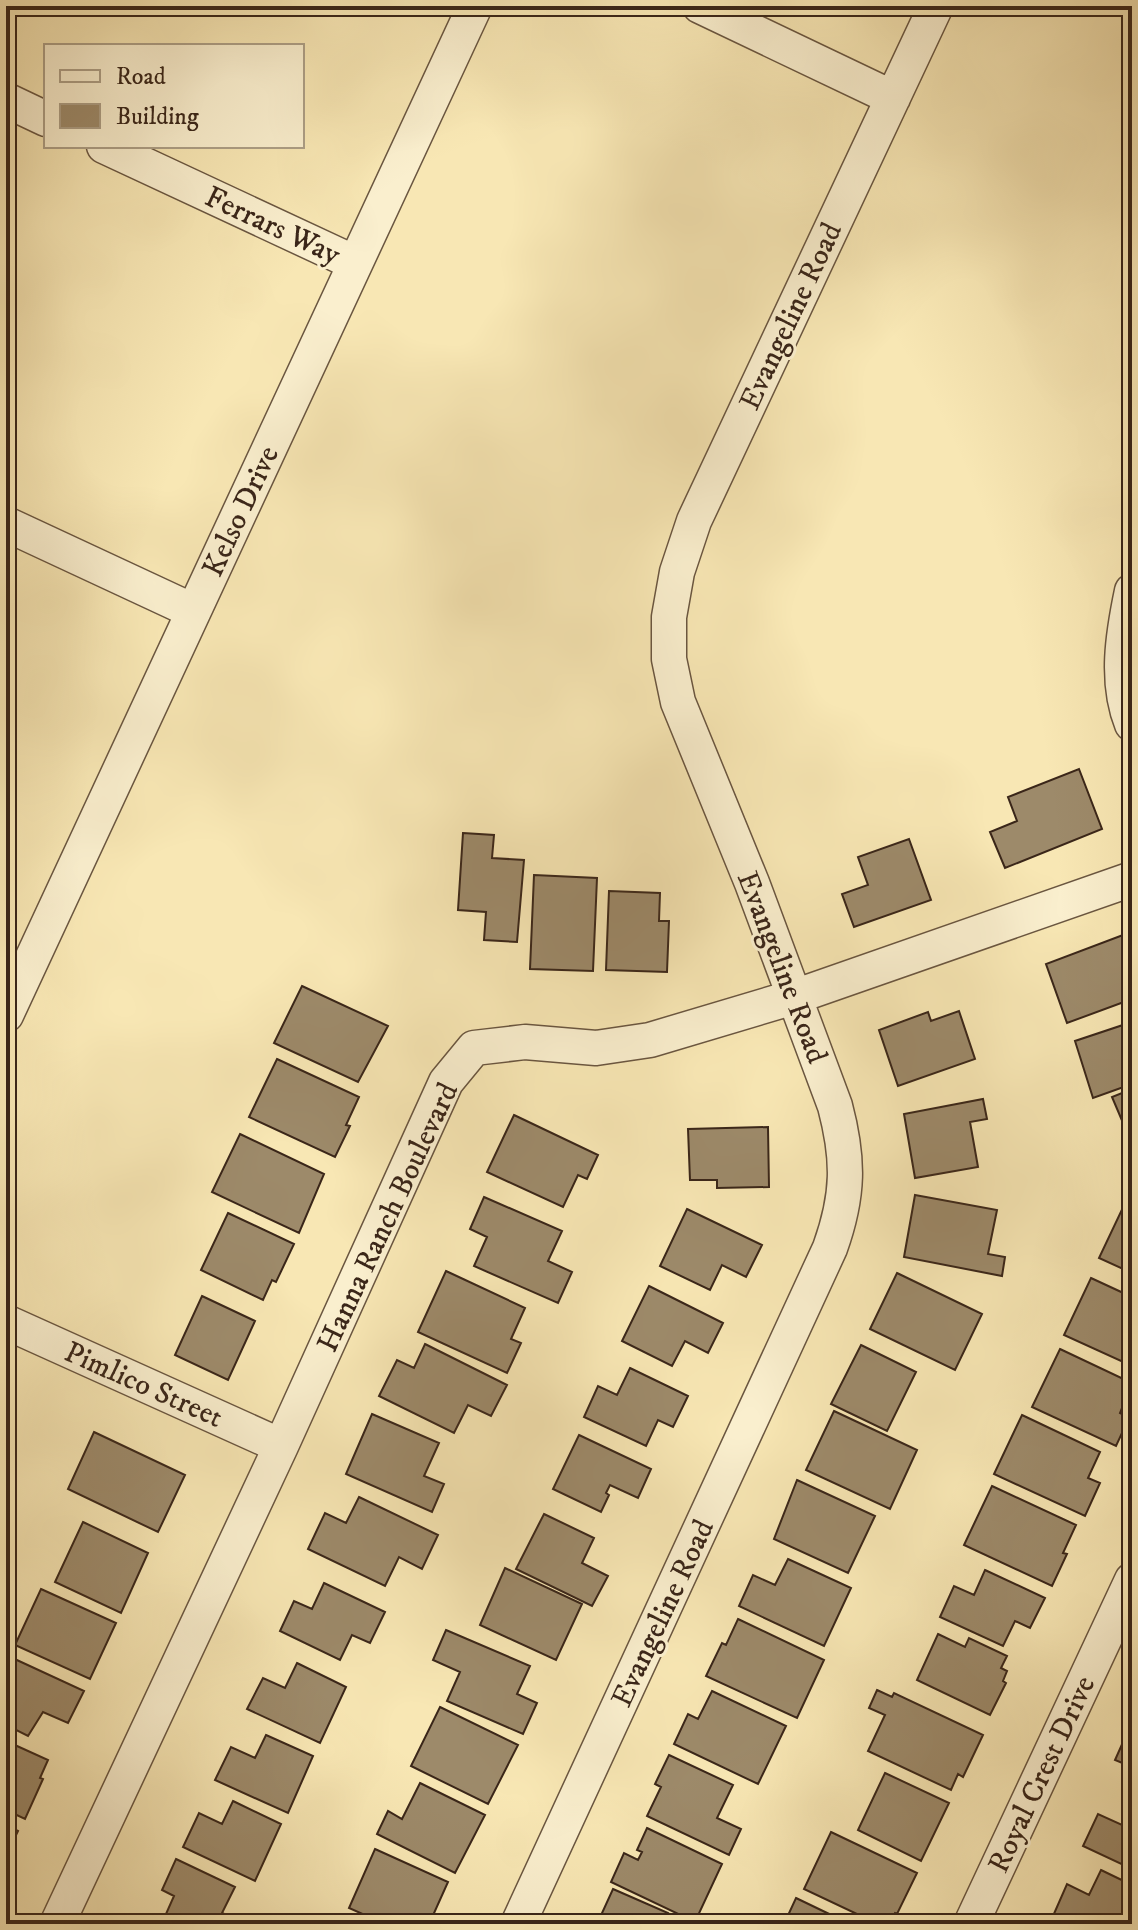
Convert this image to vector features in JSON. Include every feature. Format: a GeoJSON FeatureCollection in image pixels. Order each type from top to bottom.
{"type":"FeatureCollection","features":[{"type":"Feature","properties":{"kind":"street","name":"Kelso Drive"},"geometry":{"type":"LineString","coordinates":[[6,1015],[475,6]]}},
{"type":"Feature","properties":{"kind":"street"},"geometry":{"type":"LineString","coordinates":[[700,6],[893,98]]}},
{"type":"Feature","properties":{"kind":"street","name":"Evangeline Road"},"geometry":{"type":"LineString","coordinates":[[518,1924],[830,1248],[845,1194],[843,1138],[835,1106],[752,883],[678,702],[669,659],[669,617],[677,572],[694,521],[936,6]]}},
{"type":"Feature","properties":{"kind":"street"},"geometry":{"type":"LineString","coordinates":[[6,100],[44,118]]}},
{"type":"Feature","properties":{"kind":"street","name":"Ferrars Way"},"geometry":{"type":"LineString","coordinates":[[108,148],[355,263]]}},
{"type":"Feature","properties":{"kind":"street"},"geometry":{"type":"LineString","coordinates":[[6,524],[193,611]]}},
{"type":"Feature","properties":{"kind":"street"},"geometry":{"type":"LineString","coordinates":[[1132,591],[1124,628],[1122,661],[1125,707],[1132,724]]}},
{"type":"Feature","properties":{"kind":"street","name":"Hanna Ranch Boulevard"},"geometry":{"type":"LineString","coordinates":[[57,1924],[281,1446],[446,1082],[474,1048],[525,1042],[596,1048],[650,1040],[794,997],[1132,879]]}},
{"type":"Feature","properties":{"kind":"street","name":"Pimlico Street"},"geometry":{"type":"LineString","coordinates":[[6,1322],[281,1446]]}},
{"type":"Feature","properties":{"kind":"street","name":"Royal Crest Drive"},"geometry":{"type":"LineString","coordinates":[[971,1924],[1132,1580]]}},
{"type":"Feature","properties":{"kind":"building"},"geometry":{"type":"Polygon","coordinates":[[[1079,769],[1102,829],[1005,868],[990,832],[1017,821],[1008,797],[1079,769]]]}},
{"type":"Feature","properties":{"kind":"building"},"geometry":{"type":"Polygon","coordinates":[[[463,833],[494,835],[492,858],[524,860],[517,942],[484,940],[486,912],[458,910],[463,833]]]}},
{"type":"Feature","properties":{"kind":"building"},"geometry":{"type":"Polygon","coordinates":[[[909,839],[931,900],[854,927],[842,894],[868,885],[858,857],[909,839]]]}},
{"type":"Feature","properties":{"kind":"building"},"geometry":{"type":"Polygon","coordinates":[[[534,875],[597,878],[593,971],[530,969],[534,875]]]}},
{"type":"Feature","properties":{"kind":"building"},"geometry":{"type":"Polygon","coordinates":[[[609,891],[660,893],[659,921],[669,921],[667,972],[606,970],[609,891]]]}},
{"type":"Feature","properties":{"kind":"building"},"geometry":{"type":"Polygon","coordinates":[[[1131,932],[1132,999],[1067,1023],[1046,964],[1131,932]]]}},
{"type":"Feature","properties":{"kind":"building"},"geometry":{"type":"Polygon","coordinates":[[[302,986],[388,1026],[358,1082],[274,1043],[302,986]]]}},
{"type":"Feature","properties":{"kind":"building"},"geometry":{"type":"Polygon","coordinates":[[[959,1011],[975,1059],[898,1086],[879,1030],[928,1012],[931,1021],[959,1011]]]}},
{"type":"Feature","properties":{"kind":"building"},"geometry":{"type":"Polygon","coordinates":[[[1132,1022],[1132,1084],[1093,1098],[1075,1041],[1132,1022]]]}},
{"type":"Feature","properties":{"kind":"building"},"geometry":{"type":"Polygon","coordinates":[[[277,1059],[359,1097],[346,1125],[350,1126],[335,1157],[249,1117],[277,1059]]]}},
{"type":"Feature","properties":{"kind":"building"},"geometry":{"type":"Polygon","coordinates":[[[1132,1089],[1132,1144],[1112,1097],[1132,1089]]]}},
{"type":"Feature","properties":{"kind":"building"},"geometry":{"type":"Polygon","coordinates":[[[983,1099],[987,1119],[970,1122],[978,1167],[915,1178],[904,1114],[983,1099]]]}},
{"type":"Feature","properties":{"kind":"building"},"geometry":{"type":"Polygon","coordinates":[[[514,1115],[598,1155],[587,1179],[578,1175],[563,1207],[487,1172],[514,1115]]]}},
{"type":"Feature","properties":{"kind":"building"},"geometry":{"type":"Polygon","coordinates":[[[768,1127],[769,1187],[717,1188],[717,1180],[690,1180],[688,1129],[768,1127]]]}},
{"type":"Feature","properties":{"kind":"building"},"geometry":{"type":"Polygon","coordinates":[[[240,1134],[324,1174],[299,1233],[212,1192],[240,1134]]]}},
{"type":"Feature","properties":{"kind":"building"},"geometry":{"type":"Polygon","coordinates":[[[915,1195],[997,1210],[988,1254],[1005,1257],[1002,1276],[904,1257],[915,1195]]]}},
{"type":"Feature","properties":{"kind":"building"},"geometry":{"type":"Polygon","coordinates":[[[484,1197],[562,1231],[548,1261],[572,1272],[558,1303],[474,1266],[487,1237],[470,1229],[484,1197]]]}},
{"type":"Feature","properties":{"kind":"building"},"geometry":{"type":"Polygon","coordinates":[[[1126,1201],[1132,1204],[1132,1273],[1099,1258],[1126,1201]]]}},
{"type":"Feature","properties":{"kind":"building"},"geometry":{"type":"Polygon","coordinates":[[[687,1209],[762,1245],[746,1277],[722,1265],[710,1290],[660,1266],[687,1209]]]}},
{"type":"Feature","properties":{"kind":"building"},"geometry":{"type":"Polygon","coordinates":[[[228,1213],[294,1244],[276,1282],[272,1280],[263,1300],[201,1270],[228,1213]]]}},
{"type":"Feature","properties":{"kind":"building"},"geometry":{"type":"Polygon","coordinates":[[[446,1271],[525,1308],[511,1339],[521,1343],[507,1373],[418,1332],[446,1271]]]}},
{"type":"Feature","properties":{"kind":"building"},"geometry":{"type":"Polygon","coordinates":[[[897,1273],[982,1314],[955,1370],[870,1329],[897,1273]]]}},
{"type":"Feature","properties":{"kind":"building"},"geometry":{"type":"Polygon","coordinates":[[[1091,1278],[1132,1297],[1132,1366],[1064,1335],[1091,1278]]]}},
{"type":"Feature","properties":{"kind":"building"},"geometry":{"type":"Polygon","coordinates":[[[649,1286],[723,1323],[708,1353],[685,1341],[672,1366],[622,1341],[649,1286]]]}},
{"type":"Feature","properties":{"kind":"building"},"geometry":{"type":"Polygon","coordinates":[[[202,1296],[255,1321],[228,1380],[175,1355],[202,1296]]]}},
{"type":"Feature","properties":{"kind":"building"},"geometry":{"type":"Polygon","coordinates":[[[425,1344],[507,1385],[491,1416],[468,1405],[454,1433],[379,1396],[397,1360],[414,1368],[425,1344]]]}},
{"type":"Feature","properties":{"kind":"building"},"geometry":{"type":"Polygon","coordinates":[[[861,1345],[916,1372],[887,1431],[831,1404],[861,1345]]]}},
{"type":"Feature","properties":{"kind":"building"},"geometry":{"type":"Polygon","coordinates":[[[1060,1349],[1132,1383],[1120,1413],[1129,1418],[1116,1446],[1032,1407],[1060,1349]]]}},
{"type":"Feature","properties":{"kind":"building"},"geometry":{"type":"Polygon","coordinates":[[[630,1368],[688,1396],[673,1427],[658,1420],[646,1446],[584,1417],[598,1386],[617,1395],[630,1368]]]}},
{"type":"Feature","properties":{"kind":"building"},"geometry":{"type":"Polygon","coordinates":[[[834,1411],[917,1450],[890,1509],[806,1470],[834,1411]]]}},
{"type":"Feature","properties":{"kind":"building"},"geometry":{"type":"Polygon","coordinates":[[[372,1414],[439,1443],[424,1476],[444,1484],[432,1512],[346,1474],[372,1414]]]}},
{"type":"Feature","properties":{"kind":"building"},"geometry":{"type":"Polygon","coordinates":[[[1022,1415],[1100,1452],[1088,1478],[1100,1483],[1085,1516],[994,1474],[1022,1415]]]}},
{"type":"Feature","properties":{"kind":"building"},"geometry":{"type":"Polygon","coordinates":[[[94,1432],[185,1475],[158,1532],[68,1489],[94,1432]]]}},
{"type":"Feature","properties":{"kind":"building"},"geometry":{"type":"Polygon","coordinates":[[[579,1435],[651,1469],[638,1498],[610,1485],[601,1512],[553,1489],[579,1435]]]}},
{"type":"Feature","properties":{"kind":"building"},"geometry":{"type":"Polygon","coordinates":[[[797,1480],[875,1516],[848,1573],[774,1539],[797,1480]]]}},
{"type":"Feature","properties":{"kind":"building"},"geometry":{"type":"Polygon","coordinates":[[[992,1486],[1076,1525],[1052,1586],[964,1545],[992,1486]]]}},
{"type":"Feature","properties":{"kind":"building"},"geometry":{"type":"Polygon","coordinates":[[[359,1497],[438,1535],[422,1569],[399,1557],[385,1586],[308,1549],[325,1513],[346,1523],[359,1497]]]}},
{"type":"Feature","properties":{"kind":"building"},"geometry":{"type":"Polygon","coordinates":[[[544,1514],[594,1538],[582,1563],[608,1576],[592,1606],[516,1569],[544,1514]]]}},
{"type":"Feature","properties":{"kind":"building"},"geometry":{"type":"Polygon","coordinates":[[[83,1522],[148,1553],[121,1613],[55,1582],[83,1522]]]}},
{"type":"Feature","properties":{"kind":"building"},"geometry":{"type":"Polygon","coordinates":[[[788,1559],[851,1588],[824,1646],[739,1606],[753,1575],[775,1585],[788,1559]]]}},
{"type":"Feature","properties":{"kind":"building"},"geometry":{"type":"Polygon","coordinates":[[[505,1568],[582,1604],[556,1660],[480,1625],[505,1568]]]}},
{"type":"Feature","properties":{"kind":"building"},"geometry":{"type":"Polygon","coordinates":[[[985,1570],[1045,1598],[1030,1628],[1015,1621],[1003,1646],[940,1617],[954,1586],[974,1595],[985,1570]]]}},
{"type":"Feature","properties":{"kind":"building"},"geometry":{"type":"Polygon","coordinates":[[[324,1583],[385,1612],[370,1643],[352,1635],[340,1660],[280,1631],[294,1601],[312,1609],[324,1583]]]}},
{"type":"Feature","properties":{"kind":"building"},"geometry":{"type":"Polygon","coordinates":[[[41,1589],[116,1623],[90,1679],[15,1645],[41,1589]]]}},
{"type":"Feature","properties":{"kind":"building"},"geometry":{"type":"Polygon","coordinates":[[[738,1619],[824,1660],[797,1718],[706,1676],[738,1619]]]}},
{"type":"Feature","properties":{"kind":"building"},"geometry":{"type":"Polygon","coordinates":[[[446,1630],[530,1666],[517,1694],[537,1703],[523,1734],[447,1701],[460,1672],[433,1660],[446,1630]]]}},
{"type":"Feature","properties":{"kind":"building"},"geometry":{"type":"Polygon","coordinates":[[[938,1634],[965,1647],[969,1638],[1007,1656],[1001,1668],[1007,1671],[1003,1681],[1006,1683],[990,1715],[917,1680],[938,1634]]]}},
{"type":"Feature","properties":{"kind":"building"},"geometry":{"type":"Polygon","coordinates":[[[6,1655],[84,1691],[68,1723],[43,1712],[28,1736],[6,1725],[6,1655]]]}},
{"type":"Feature","properties":{"kind":"building"},"geometry":{"type":"Polygon","coordinates":[[[297,1663],[346,1687],[320,1743],[247,1709],[263,1678],[285,1688],[297,1663]]]}},
{"type":"Feature","properties":{"kind":"building"},"geometry":{"type":"Polygon","coordinates":[[[877,1690],[892,1697],[894,1693],[983,1735],[963,1777],[958,1774],[951,1790],[868,1751],[885,1715],[869,1708],[877,1690]]]}},
{"type":"Feature","properties":{"kind":"building"},"geometry":{"type":"Polygon","coordinates":[[[712,1691],[786,1726],[758,1784],[674,1744],[688,1714],[698,1719],[712,1691]]]}},
{"type":"Feature","properties":{"kind":"building"},"geometry":{"type":"Polygon","coordinates":[[[440,1707],[518,1745],[488,1804],[411,1766],[440,1707]]]}},
{"type":"Feature","properties":{"kind":"building"},"geometry":{"type":"Polygon","coordinates":[[[1132,1722],[1132,1767],[1115,1760],[1132,1722]]]}},
{"type":"Feature","properties":{"kind":"building"},"geometry":{"type":"Polygon","coordinates":[[[266,1735],[313,1756],[288,1813],[215,1780],[231,1747],[255,1758],[266,1735]]]}},
{"type":"Feature","properties":{"kind":"building"},"geometry":{"type":"Polygon","coordinates":[[[6,1741],[48,1760],[25,1819],[6,1810],[6,1741]]]}},
{"type":"Feature","properties":{"kind":"building"},"geometry":{"type":"Polygon","coordinates":[[[669,1755],[733,1785],[717,1818],[741,1829],[729,1855],[647,1816],[661,1787],[655,1784],[669,1755]]]}},
{"type":"Feature","properties":{"kind":"building"},"geometry":{"type":"Polygon","coordinates":[[[885,1773],[949,1803],[921,1861],[858,1830],[885,1773]]]}},
{"type":"Feature","properties":{"kind":"building"},"geometry":{"type":"Polygon","coordinates":[[[420,1783],[485,1815],[455,1873],[377,1834],[388,1811],[402,1819],[420,1783]]]}},
{"type":"Feature","properties":{"kind":"building"},"geometry":{"type":"Polygon","coordinates":[[[233,1801],[281,1824],[255,1881],[183,1847],[199,1813],[222,1824],[233,1801]]]}},
{"type":"Feature","properties":{"kind":"building"},"geometry":{"type":"Polygon","coordinates":[[[1132,1803],[1132,1869],[1083,1846],[1098,1814],[1122,1825],[1132,1803]]]}},
{"type":"Feature","properties":{"kind":"building"},"geometry":{"type":"Polygon","coordinates":[[[6,1825],[18,1831],[6,1856],[6,1825]]]}},
{"type":"Feature","properties":{"kind":"building"},"geometry":{"type":"Polygon","coordinates":[[[647,1828],[722,1864],[695,1922],[611,1882],[624,1853],[638,1860],[642,1852],[637,1850],[647,1828]]]}},
{"type":"Feature","properties":{"kind":"building"},"geometry":{"type":"Polygon","coordinates":[[[831,1832],[917,1873],[889,1924],[878,1924],[804,1889],[831,1832]]]}},
{"type":"Feature","properties":{"kind":"building"},"geometry":{"type":"Polygon","coordinates":[[[375,1849],[448,1882],[430,1922],[434,1924],[385,1924],[349,1908],[375,1849]]]}},
{"type":"Feature","properties":{"kind":"building"},"geometry":{"type":"Polygon","coordinates":[[[176,1859],[235,1887],[222,1913],[240,1921],[239,1924],[162,1923],[174,1896],[162,1890],[176,1859]]]}},
{"type":"Feature","properties":{"kind":"building"},"geometry":{"type":"Polygon","coordinates":[[[1101,1870],[1132,1885],[1132,1924],[1071,1924],[1053,1916],[1067,1884],[1089,1895],[1101,1870]]]}},
{"type":"Feature","properties":{"kind":"building"},"geometry":{"type":"Polygon","coordinates":[[[613,1889],[668,1913],[663,1924],[597,1924],[613,1889]]]}},
{"type":"Feature","properties":{"kind":"building"},"geometry":{"type":"Polygon","coordinates":[[[796,1898],[850,1924],[784,1924],[796,1898]]]}}]}
